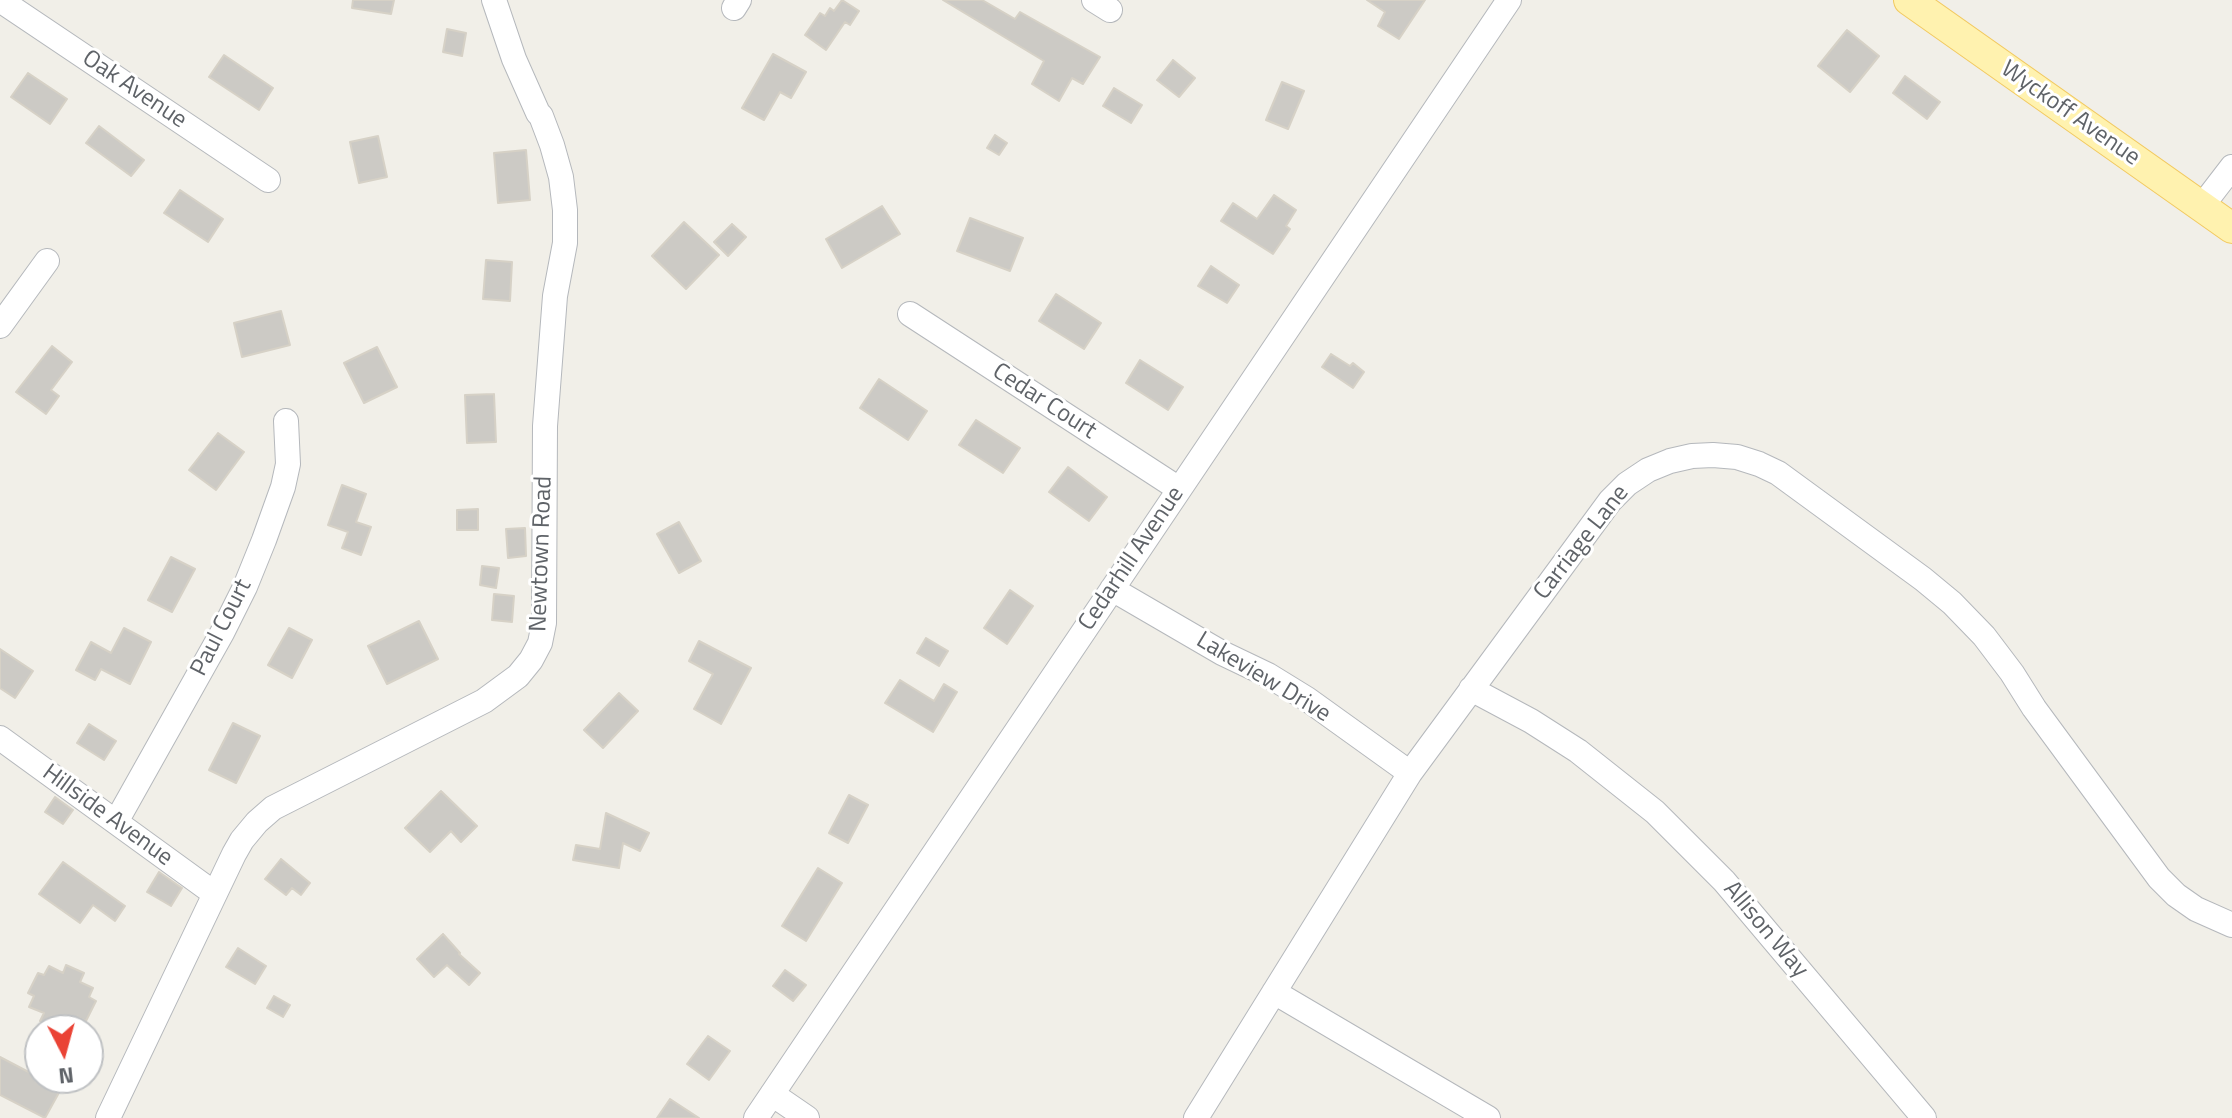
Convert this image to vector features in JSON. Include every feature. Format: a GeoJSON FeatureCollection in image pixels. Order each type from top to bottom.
{"type":"FeatureCollection","features":[{"type":"Feature","properties":{"kind":"main road","name":"Wyckoff Avenue"},"geometry":{"type":"LineString","coordinates":[[1909,0],[2232,228]]}},
{"type":"Feature","properties":{"kind":"street","name":"Oak Avenue"},"geometry":{"type":"LineString","coordinates":[[0,0],[268,180]]}},
{"type":"Feature","properties":{"kind":"street","name":"Newtown Road"},"geometry":{"type":"LineString","coordinates":[[108,1118],[242,840],[257,822],[273,808],[484,701],[518,676],[540,643],[544,623],[545,426],[555,296],[565,243],[565,210],[561,177],[552,145],[514,59],[494,0]]}},
{"type":"Feature","properties":{"kind":"street","name":"Cedarhill Avenue"},"geometry":{"type":"LineString","coordinates":[[756,1118],[1509,0]]}},
{"type":"Feature","properties":{"kind":"street"},"geometry":{"type":"LineString","coordinates":[[2202,206],[2232,167]]}},
{"type":"Feature","properties":{"kind":"street"},"geometry":{"type":"LineString","coordinates":[[0,326],[47,261]]}},
{"type":"Feature","properties":{"kind":"street","name":"Cedar Court"},"geometry":{"type":"LineString","coordinates":[[910,314],[1179,489]]}},
{"type":"Feature","properties":{"kind":"street","name":"Paul Court"},"geometry":{"type":"LineString","coordinates":[[116,822],[245,587],[283,487],[288,464],[286,421]]}},
{"type":"Feature","properties":{"kind":"street","name":"Carriage Lane"},"geometry":{"type":"LineString","coordinates":[[1196,1118],[1410,773],[1610,501],[1627,484],[1648,470],[1692,456],[1737,457],[1759,464],[1795,484],[1952,603],[1984,636],[2012,673],[2034,708],[2159,878],[2196,909],[2232,925]]}},
{"type":"Feature","properties":{"kind":"street","name":"Lakeview Drive"},"geometry":{"type":"LineString","coordinates":[[1112,589],[1307,699],[1410,773]]}},
{"type":"Feature","properties":{"kind":"street","name":"Allison Way"},"geometry":{"type":"LineString","coordinates":[[1471,689],[1531,721],[1588,759],[1655,812],[1705,861],[1924,1118]]}},
{"type":"Feature","properties":{"kind":"street","name":"Hillside Avenue"},"geometry":{"type":"LineString","coordinates":[[0,738],[215,894]]}},
{"type":"Feature","properties":{"kind":"street"},"geometry":{"type":"LineString","coordinates":[[1274,992],[1488,1118]]}},
{"type":"Feature","properties":{"kind":"street"},"geometry":{"type":"LineString","coordinates":[[772,1094],[807,1118]]}},
{"type":"Feature","properties":{"kind":"building"},"geometry":{"type":"Polygon","coordinates":[[[353,0],[394,0],[391,14],[352,8],[353,0]]]}},
{"type":"Feature","properties":{"kind":"building"},"geometry":{"type":"Polygon","coordinates":[[[842,0],[859,11],[850,25],[845,22],[826,50],[805,35],[820,13],[825,16],[830,8],[834,11],[842,0]]]}},
{"type":"Feature","properties":{"kind":"building"},"geometry":{"type":"Polygon","coordinates":[[[943,0],[982,0],[1015,19],[1020,12],[1100,57],[1083,84],[1072,78],[1059,101],[1032,84],[1044,61],[943,0]]]}},
{"type":"Feature","properties":{"kind":"building"},"geometry":{"type":"Polygon","coordinates":[[[1367,0],[1425,0],[1399,39],[1378,26],[1385,12],[1367,0]]]}},
{"type":"Feature","properties":{"kind":"building"},"geometry":{"type":"Polygon","coordinates":[[[447,29],[466,33],[462,56],[443,52],[447,29]]]}},
{"type":"Feature","properties":{"kind":"building"},"geometry":{"type":"Polygon","coordinates":[[[1847,30],[1879,56],[1850,92],[1818,66],[1847,30]]]}},
{"type":"Feature","properties":{"kind":"building"},"geometry":{"type":"Polygon","coordinates":[[[773,54],[806,72],[791,98],[780,92],[764,120],[742,108],[773,54]]]}},
{"type":"Feature","properties":{"kind":"building"},"geometry":{"type":"Polygon","coordinates":[[[224,55],[273,88],[259,110],[209,77],[224,55]]]}},
{"type":"Feature","properties":{"kind":"building"},"geometry":{"type":"Polygon","coordinates":[[[1173,60],[1195,78],[1179,97],[1157,80],[1173,60]]]}},
{"type":"Feature","properties":{"kind":"building"},"geometry":{"type":"Polygon","coordinates":[[[28,73],[67,99],[50,124],[11,97],[28,73]]]}},
{"type":"Feature","properties":{"kind":"building"},"geometry":{"type":"Polygon","coordinates":[[[1905,76],[1940,102],[1927,119],[1893,93],[1905,76]]]}},
{"type":"Feature","properties":{"kind":"building"},"geometry":{"type":"Polygon","coordinates":[[[1282,82],[1304,91],[1288,129],[1266,120],[1282,82]]]}},
{"type":"Feature","properties":{"kind":"building"},"geometry":{"type":"Polygon","coordinates":[[[1114,88],[1142,105],[1131,123],[1103,106],[1114,88]]]}},
{"type":"Feature","properties":{"kind":"building"},"geometry":{"type":"Polygon","coordinates":[[[99,126],[144,160],[131,176],[86,143],[99,126]]]}},
{"type":"Feature","properties":{"kind":"building"},"geometry":{"type":"Polygon","coordinates":[[[995,135],[1007,143],[999,155],[987,148],[995,135]]]}},
{"type":"Feature","properties":{"kind":"building"},"geometry":{"type":"Polygon","coordinates":[[[378,136],[387,177],[359,183],[350,142],[378,136]]]}},
{"type":"Feature","properties":{"kind":"building"},"geometry":{"type":"Polygon","coordinates":[[[526,150],[530,200],[498,203],[494,153],[526,150]]]}},
{"type":"Feature","properties":{"kind":"building"},"geometry":{"type":"Polygon","coordinates":[[[180,190],[223,219],[208,242],[164,213],[180,190]]]}},
{"type":"Feature","properties":{"kind":"building"},"geometry":{"type":"Polygon","coordinates":[[[1274,195],[1296,210],[1286,226],[1290,229],[1273,254],[1221,221],[1233,203],[1257,219],[1274,195]]]}},
{"type":"Feature","properties":{"kind":"building"},"geometry":{"type":"Polygon","coordinates":[[[882,206],[900,234],[842,268],[826,239],[882,206]]]}},
{"type":"Feature","properties":{"kind":"building"},"geometry":{"type":"Polygon","coordinates":[[[970,218],[1023,238],[1010,271],[957,251],[970,218]]]}},
{"type":"Feature","properties":{"kind":"building"},"geometry":{"type":"Polygon","coordinates":[[[684,222],[719,255],[686,289],[652,256],[684,222]]]}},
{"type":"Feature","properties":{"kind":"building"},"geometry":{"type":"Polygon","coordinates":[[[732,224],[746,237],[728,256],[714,242],[732,224]]]}},
{"type":"Feature","properties":{"kind":"building"},"geometry":{"type":"Polygon","coordinates":[[[486,260],[512,262],[510,301],[483,299],[486,260]]]}},
{"type":"Feature","properties":{"kind":"building"},"geometry":{"type":"Polygon","coordinates":[[[1211,266],[1239,285],[1227,303],[1198,286],[1211,266]]]}},
{"type":"Feature","properties":{"kind":"building"},"geometry":{"type":"Polygon","coordinates":[[[1056,294],[1101,323],[1084,349],[1039,321],[1056,294]]]}},
{"type":"Feature","properties":{"kind":"building"},"geometry":{"type":"Polygon","coordinates":[[[281,311],[290,345],[242,357],[234,323],[281,311]]]}},
{"type":"Feature","properties":{"kind":"building"},"geometry":{"type":"Polygon","coordinates":[[[52,346],[72,362],[51,390],[59,396],[46,414],[16,392],[52,346]]]}},
{"type":"Feature","properties":{"kind":"building"},"geometry":{"type":"Polygon","coordinates":[[[377,347],[397,387],[364,403],[344,363],[377,347]]]}},
{"type":"Feature","properties":{"kind":"building"},"geometry":{"type":"Polygon","coordinates":[[[1331,354],[1350,366],[1353,363],[1364,372],[1353,388],[1322,367],[1331,354]]]}},
{"type":"Feature","properties":{"kind":"building"},"geometry":{"type":"Polygon","coordinates":[[[1140,360],[1183,387],[1168,410],[1126,383],[1140,360]]]}},
{"type":"Feature","properties":{"kind":"building"},"geometry":{"type":"Polygon","coordinates":[[[879,379],[927,411],[908,440],[860,408],[879,379]]]}},
{"type":"Feature","properties":{"kind":"building"},"geometry":{"type":"Polygon","coordinates":[[[494,394],[496,442],[467,443],[465,395],[494,394]]]}},
{"type":"Feature","properties":{"kind":"building"},"geometry":{"type":"Polygon","coordinates":[[[976,420],[1020,448],[1003,473],[959,445],[976,420]]]}},
{"type":"Feature","properties":{"kind":"building"},"geometry":{"type":"Polygon","coordinates":[[[218,433],[244,452],[216,490],[189,470],[218,433]]]}},
{"type":"Feature","properties":{"kind":"building"},"geometry":{"type":"Polygon","coordinates":[[[1068,467],[1107,497],[1089,521],[1049,492],[1068,467]]]}},
{"type":"Feature","properties":{"kind":"building"},"geometry":{"type":"Polygon","coordinates":[[[342,485],[366,494],[356,522],[371,527],[361,555],[342,548],[348,532],[328,525],[342,485]]]}},
{"type":"Feature","properties":{"kind":"building"},"geometry":{"type":"Polygon","coordinates":[[[478,509],[478,530],[457,530],[457,510],[478,509]]]}},
{"type":"Feature","properties":{"kind":"building"},"geometry":{"type":"Polygon","coordinates":[[[679,522],[701,561],[679,573],[657,534],[679,522]]]}},
{"type":"Feature","properties":{"kind":"building"},"geometry":{"type":"Polygon","coordinates":[[[525,528],[526,556],[508,558],[506,529],[525,528]]]}},
{"type":"Feature","properties":{"kind":"building"},"geometry":{"type":"Polygon","coordinates":[[[171,557],[195,569],[172,612],[148,600],[171,557]]]}},
{"type":"Feature","properties":{"kind":"building"},"geometry":{"type":"Polygon","coordinates":[[[482,566],[499,568],[496,588],[480,585],[482,566]]]}},
{"type":"Feature","properties":{"kind":"building"},"geometry":{"type":"Polygon","coordinates":[[[1010,590],[1033,606],[1007,644],[984,628],[1010,590]]]}},
{"type":"Feature","properties":{"kind":"building"},"geometry":{"type":"Polygon","coordinates":[[[494,594],[514,596],[512,622],[492,620],[494,594]]]}},
{"type":"Feature","properties":{"kind":"building"},"geometry":{"type":"Polygon","coordinates":[[[419,621],[438,659],[387,684],[368,646],[419,621]]]}},
{"type":"Feature","properties":{"kind":"building"},"geometry":{"type":"Polygon","coordinates":[[[124,628],[151,642],[130,684],[101,669],[95,680],[76,670],[91,642],[111,653],[124,628]]]}},
{"type":"Feature","properties":{"kind":"building"},"geometry":{"type":"Polygon","coordinates":[[[289,628],[312,640],[292,678],[268,665],[289,628]]]}},
{"type":"Feature","properties":{"kind":"building"},"geometry":{"type":"Polygon","coordinates":[[[926,638],[948,651],[939,666],[917,653],[926,638]]]}},
{"type":"Feature","properties":{"kind":"building"},"geometry":{"type":"Polygon","coordinates":[[[699,641],[751,668],[721,724],[694,709],[713,674],[689,661],[699,641]]]}},
{"type":"Feature","properties":{"kind":"building"},"geometry":{"type":"Polygon","coordinates":[[[0,649],[33,671],[15,698],[0,688],[0,649]]]}},
{"type":"Feature","properties":{"kind":"building"},"geometry":{"type":"Polygon","coordinates":[[[900,680],[934,701],[944,684],[957,692],[933,732],[885,703],[900,680]]]}},
{"type":"Feature","properties":{"kind":"building"},"geometry":{"type":"Polygon","coordinates":[[[619,693],[638,711],[603,748],[584,730],[619,693]]]}},
{"type":"Feature","properties":{"kind":"building"},"geometry":{"type":"Polygon","coordinates":[[[233,723],[260,736],[236,783],[209,770],[233,723]]]}},
{"type":"Feature","properties":{"kind":"building"},"geometry":{"type":"Polygon","coordinates":[[[89,724],[116,741],[104,760],[77,743],[89,724]]]}},
{"type":"Feature","properties":{"kind":"building"},"geometry":{"type":"Polygon","coordinates":[[[441,791],[477,826],[461,842],[451,831],[430,852],[405,828],[441,791]]]}},
{"type":"Feature","properties":{"kind":"building"},"geometry":{"type":"Polygon","coordinates":[[[849,795],[868,805],[848,843],[829,833],[849,795]]]}},
{"type":"Feature","properties":{"kind":"building"},"geometry":{"type":"Polygon","coordinates":[[[55,797],[73,810],[63,824],[45,812],[55,797]]]}},
{"type":"Feature","properties":{"kind":"building"},"geometry":{"type":"Polygon","coordinates":[[[606,813],[649,833],[640,851],[623,843],[619,868],[573,860],[576,845],[600,849],[606,813]]]}},
{"type":"Feature","properties":{"kind":"building"},"geometry":{"type":"Polygon","coordinates":[[[281,859],[310,883],[301,895],[292,888],[286,895],[265,879],[281,859]]]}},
{"type":"Feature","properties":{"kind":"building"},"geometry":{"type":"Polygon","coordinates":[[[63,862],[125,906],[115,921],[93,905],[80,923],[39,894],[63,862]]]}},
{"type":"Feature","properties":{"kind":"building"},"geometry":{"type":"Polygon","coordinates":[[[818,868],[842,883],[806,941],[782,926],[818,868]]]}},
{"type":"Feature","properties":{"kind":"building"},"geometry":{"type":"Polygon","coordinates":[[[159,872],[182,888],[171,906],[147,892],[159,872]]]}},
{"type":"Feature","properties":{"kind":"building"},"geometry":{"type":"Polygon","coordinates":[[[443,934],[480,973],[469,985],[447,965],[434,977],[417,959],[443,934]]]}},
{"type":"Feature","properties":{"kind":"building"},"geometry":{"type":"Polygon","coordinates":[[[238,948],[266,966],[255,984],[226,967],[238,948]]]}},
{"type":"Feature","properties":{"kind":"building"},"geometry":{"type":"Polygon","coordinates":[[[66,965],[84,973],[80,982],[93,988],[89,997],[96,1001],[90,1014],[44,1014],[29,1007],[34,996],[28,993],[38,973],[44,975],[49,966],[63,973],[66,965]]]}},
{"type":"Feature","properties":{"kind":"building"},"geometry":{"type":"Polygon","coordinates":[[[785,970],[806,985],[793,1001],[773,986],[785,970]]]}},
{"type":"Feature","properties":{"kind":"building"},"geometry":{"type":"Polygon","coordinates":[[[274,996],[290,1005],[283,1017],[267,1008],[274,996]]]}},
{"type":"Feature","properties":{"kind":"building"},"geometry":{"type":"Polygon","coordinates":[[[708,1036],[730,1051],[709,1080],[687,1064],[708,1036]]]}},
{"type":"Feature","properties":{"kind":"building"},"geometry":{"type":"Polygon","coordinates":[[[0,1057],[24,1070],[24,1094],[58,1094],[45,1118],[0,1095],[0,1057]]]}},
{"type":"Feature","properties":{"kind":"building"},"geometry":{"type":"Polygon","coordinates":[[[670,1099],[699,1118],[657,1118],[670,1099]]]}}]}
